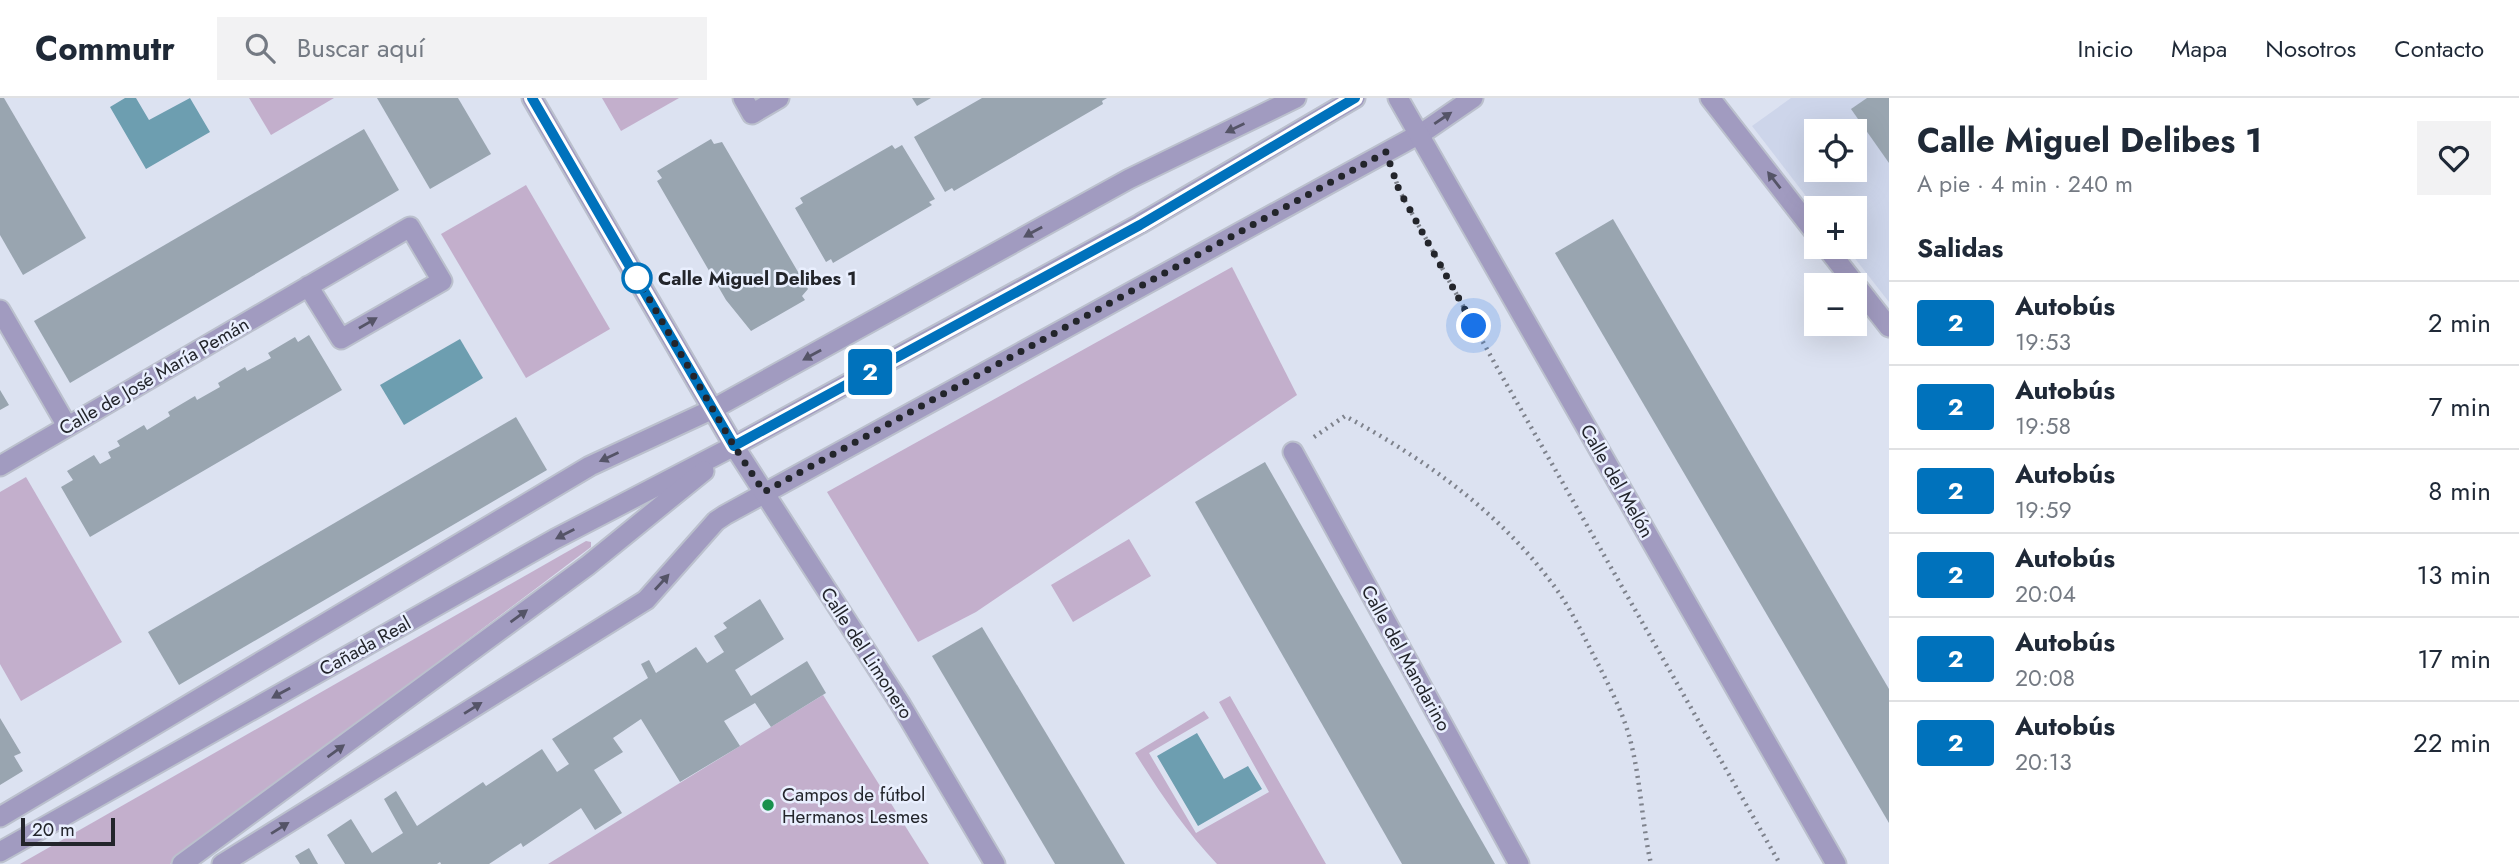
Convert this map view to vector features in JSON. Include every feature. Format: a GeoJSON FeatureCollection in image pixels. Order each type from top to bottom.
{"type":"FeatureCollection","features":[{"type":"Feature","properties":{"kind":"street","name":"Calle del Limonero"},"geometry":{"type":"LineString","coordinates":[[532,98],[734,446],[901,705],[996,864]]}},
{"type":"Feature","properties":{"kind":"street"},"geometry":{"type":"LineString","coordinates":[[743,98],[752,114],[779,98]]}},
{"type":"Feature","properties":{"kind":"street"},"geometry":{"type":"LineString","coordinates":[[0,817],[590,466],[713,409],[1129,178],[1296,98]]}},
{"type":"Feature","properties":{"kind":"street","name":"Cañada Real"},"geometry":{"type":"LineString","coordinates":[[0,852],[555,539],[734,446],[1140,225],[1355,98]]}},
{"type":"Feature","properties":{"kind":"street","name":"Calle del Melón"},"geometry":{"type":"LineString","coordinates":[[1398,98],[1836,864]]}},
{"type":"Feature","properties":{"kind":"street"},"geometry":{"type":"LineString","coordinates":[[222,864],[646,600],[716,521],[764,492],[1419,134],[1473,98]]}},
{"type":"Feature","properties":{"kind":"street"},"geometry":{"type":"LineString","coordinates":[[1710,98],[1804,219]]}},
{"type":"Feature","properties":{"kind":"street","name":"Calle de José María Pemán"},"geometry":{"type":"LineString","coordinates":[[0,466],[67,426],[308,286],[410,227],[442,281],[341,339],[308,286]]}},
{"type":"Feature","properties":{"kind":"street"},"geometry":{"type":"LineString","coordinates":[[1835,259],[1889,327]]}},
{"type":"Feature","properties":{"kind":"street"},"geometry":{"type":"LineString","coordinates":[[0,310],[67,426]]}},
{"type":"Feature","properties":{"kind":"street","name":"Cañada Real"},"geometry":{"type":"LineString","coordinates":[[182,864],[587,566],[734,446]]}},
{"type":"Feature","properties":{"kind":"street","name":"Calle del Mandarino"},"geometry":{"type":"LineString","coordinates":[[1293,452],[1519,864]]}},
{"type":"Feature","properties":{"kind":"path"},"geometry":{"type":"LineString","coordinates":[[1386,152],[1399,190],[1499,372],[1780,864]]}},
{"type":"Feature","properties":{"kind":"path"},"geometry":{"type":"LineString","coordinates":[[1293,452],[1345,416],[1388,439],[1438,472],[1484,508],[1519,544],[1558,591],[1612,692],[1631,741],[1651,864]]}},
{"type":"Feature","properties":{"kind":"shaded area"},"geometry":{"type":"Polygon","coordinates":[[[125,98],[136,98],[149,120],[190,98],[210,132],[146,169],[110,107],[125,98]]]}},
{"type":"Feature","properties":{"kind":"shaded area"},"geometry":{"type":"Polygon","coordinates":[[[249,98],[334,98],[271,135],[249,98]]]}},
{"type":"Feature","properties":{"kind":"shaded area"},"geometry":{"type":"Polygon","coordinates":[[[602,98],[679,98],[621,131],[602,98]]]}},
{"type":"Feature","properties":{"kind":"shaded area"},"geometry":{"type":"Polygon","coordinates":[[[1791,98],[1889,98],[1889,302],[1855,259],[1867,259],[1867,196],[1806,196],[1752,126],[1791,98]]]}},
{"type":"Feature","properties":{"kind":"shaded area"},"geometry":{"type":"Polygon","coordinates":[[[526,185],[610,329],[526,378],[441,234],[526,185]]]}},
{"type":"Feature","properties":{"kind":"shaded area"},"geometry":{"type":"Polygon","coordinates":[[[1232,267],[1297,395],[976,612],[918,642],[827,492],[1232,267]]]}},
{"type":"Feature","properties":{"kind":"shaded area"},"geometry":{"type":"Polygon","coordinates":[[[460,339],[483,378],[404,425],[380,385],[460,339]]]}},
{"type":"Feature","properties":{"kind":"shaded area"},"geometry":{"type":"Polygon","coordinates":[[[26,477],[122,642],[21,701],[0,664],[0,492],[26,477]]]}},
{"type":"Feature","properties":{"kind":"shaded area"},"geometry":{"type":"Polygon","coordinates":[[[1129,539],[1151,576],[1073,622],[1051,585],[1129,539]]]}},
{"type":"Feature","properties":{"kind":"shaded area"},"geometry":{"type":"Polygon","coordinates":[[[586,541],[591,542],[591,547],[170,864],[20,864],[586,541]]]}},
{"type":"Feature","properties":{"kind":"shaded area","name":"Campos de fútbol Hermanos Lesmes"},"geometry":{"type":"Polygon","coordinates":[[[823,695],[929,864],[548,864],[823,695]]]}},
{"type":"Feature","properties":{"kind":"shaded area"},"geometry":{"type":"Polygon","coordinates":[[[1230,696],[1326,864],[1217,864],[1173,811],[1135,753],[1204,711],[1209,718],[1149,753],[1196,833],[1269,792],[1219,702],[1230,696]]]}},
{"type":"Feature","properties":{"kind":"shaded area"},"geometry":{"type":"Polygon","coordinates":[[[1197,733],[1224,779],[1248,766],[1262,789],[1198,826],[1157,756],[1197,733]]]}},
{"type":"Feature","properties":{"kind":"building"},"geometry":{"type":"Polygon","coordinates":[[[0,98],[4,98],[86,238],[23,275],[0,235],[0,98]]]}},
{"type":"Feature","properties":{"kind":"building"},"geometry":{"type":"Polygon","coordinates":[[[377,98],[458,98],[491,154],[430,189],[377,98]]]}},
{"type":"Feature","properties":{"kind":"building"},"geometry":{"type":"Polygon","coordinates":[[[912,98],[931,98],[917,106],[912,98]]]}},
{"type":"Feature","properties":{"kind":"building"},"geometry":{"type":"Polygon","coordinates":[[[982,98],[1107,98],[1102,101],[1103,104],[954,191],[952,188],[945,192],[914,137],[982,98]]]}},
{"type":"Feature","properties":{"kind":"building"},"geometry":{"type":"Polygon","coordinates":[[[1867,98],[1889,98],[1889,163],[1867,132],[1867,119],[1858,119],[1851,109],[1867,98]]]}},
{"type":"Feature","properties":{"kind":"building"},"geometry":{"type":"Polygon","coordinates":[[[364,129],[399,190],[70,383],[34,321],[364,129]]]}},
{"type":"Feature","properties":{"kind":"building"},"geometry":{"type":"Polygon","coordinates":[[[711,139],[714,144],[722,142],[808,289],[802,296],[805,300],[751,331],[726,300],[657,181],[662,178],[657,171],[711,139]]]}},
{"type":"Feature","properties":{"kind":"building"},"geometry":{"type":"Polygon","coordinates":[[[892,145],[895,149],[902,145],[935,199],[929,202],[932,205],[833,263],[831,259],[826,262],[795,208],[803,203],[800,198],[892,145]]]}},
{"type":"Feature","properties":{"kind":"building"},"geometry":{"type":"Polygon","coordinates":[[[1613,219],[1889,689],[1889,823],[1555,253],[1613,219]]]}},
{"type":"Feature","properties":{"kind":"building"},"geometry":{"type":"Polygon","coordinates":[[[309,335],[342,390],[90,537],[61,487],[73,480],[67,471],[94,455],[100,464],[111,458],[108,452],[120,446],[117,441],[144,425],[147,430],[170,416],[168,412],[195,396],[197,400],[220,387],[218,383],[245,367],[247,371],[271,358],[268,353],[295,337],[298,342],[309,335]]]}},
{"type":"Feature","properties":{"kind":"building"},"geometry":{"type":"Polygon","coordinates":[[[0,390],[9,405],[0,410],[0,390]]]}},
{"type":"Feature","properties":{"kind":"building"},"geometry":{"type":"Polygon","coordinates":[[[516,417],[547,470],[179,685],[148,632],[516,417]]]}},
{"type":"Feature","properties":{"kind":"building"},"geometry":{"type":"Polygon","coordinates":[[[1265,462],[1495,864],[1402,864],[1195,502],[1265,462]]]}},
{"type":"Feature","properties":{"kind":"building"},"geometry":{"type":"Polygon","coordinates":[[[760,599],[784,639],[735,670],[751,696],[807,661],[826,693],[771,727],[755,703],[724,721],[740,746],[680,782],[641,719],[613,738],[623,752],[594,770],[622,813],[595,830],[581,808],[523,847],[521,843],[489,864],[345,864],[327,835],[351,819],[372,853],[403,833],[384,799],[396,791],[417,826],[483,782],[486,786],[542,749],[557,772],[569,764],[552,739],[648,678],[641,664],[649,660],[656,673],[696,647],[707,663],[724,652],[714,636],[727,628],[723,623],[760,599]]]}},
{"type":"Feature","properties":{"kind":"building"},"geometry":{"type":"Polygon","coordinates":[[[982,627],[1125,864],[1055,864],[932,656],[982,627]]]}},
{"type":"Feature","properties":{"kind":"building"},"geometry":{"type":"Polygon","coordinates":[[[0,718],[21,753],[14,756],[23,771],[0,785],[0,718]]]}},
{"type":"Feature","properties":{"kind":"building"},"geometry":{"type":"Polygon","coordinates":[[[309,848],[318,864],[300,864],[295,856],[309,848]]]}},
{"type":"Feature","properties":{"kind":"bus line","name":"2"},"geometry":{"type":"LineString","coordinates":[[532,98],[734,446],[1140,225],[1355,98]]}},
{"type":"Feature","properties":{"kind":"place","name":"Calle Miguel Delibes 1"},"geometry":{"type":"Point","coordinates":[637,278]}},
{"type":"Feature","properties":{"kind":"place","name":"Campos de fútbol Hermanos Lesmes"},"geometry":{"type":"Point","coordinates":[768,805]}},
{"type":"Feature","properties":{"kind":"route"},"geometry":{"type":"LineString","coordinates":[[637,278],[734,446],[764,492],[1386,152],[1399,190],[1474,326]]}}]}
